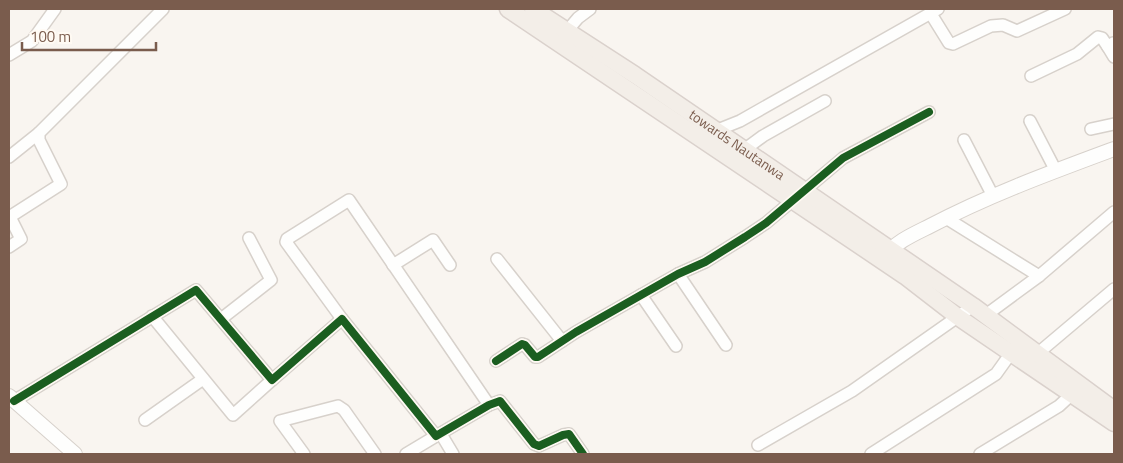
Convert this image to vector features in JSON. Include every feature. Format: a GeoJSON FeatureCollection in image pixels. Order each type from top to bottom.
{"type":"FeatureCollection","features":[{"type":"Feature","properties":{"kind":"main road"},"geometry":{"type":"LineString","coordinates":[[508,9],[699,136],[796,196]]}},
{"type":"Feature","properties":{"kind":"main road","name":"towards Nautanwa"},"geometry":{"type":"LineString","coordinates":[[533,9],[744,150],[796,196],[886,256],[980,310],[1114,410]]}},
{"type":"Feature","properties":{"kind":"main road"},"geometry":{"type":"LineString","coordinates":[[886,256],[958,317],[1114,423]]}},
{"type":"Feature","properties":{"kind":"street"},"geometry":{"type":"LineString","coordinates":[[9,55],[32,41],[55,9]]}},
{"type":"Feature","properties":{"kind":"street"},"geometry":{"type":"LineString","coordinates":[[9,157],[39,133],[163,9]]}},
{"type":"Feature","properties":{"kind":"street"},"geometry":{"type":"LineString","coordinates":[[567,31],[578,18],[590,9]]}},
{"type":"Feature","properties":{"kind":"street"},"geometry":{"type":"LineString","coordinates":[[715,131],[740,121],[934,11],[949,42],[953,44],[991,26],[1003,25],[1018,31],[1065,9]]}},
{"type":"Feature","properties":{"kind":"street"},"geometry":{"type":"LineString","coordinates":[[1031,76],[1077,54],[1098,37],[1102,38],[1112,49]]}},
{"type":"Feature","properties":{"kind":"street"},"geometry":{"type":"LineString","coordinates":[[744,150],[763,136],[825,101]]}},
{"type":"Feature","properties":{"kind":"street"},"geometry":{"type":"LineString","coordinates":[[496,361],[522,344],[526,345],[537,357],[641,295],[700,264],[766,222],[858,148],[929,112]]}},
{"type":"Feature","properties":{"kind":"street"},"geometry":{"type":"LineString","coordinates":[[1030,121],[1056,171]]}},
{"type":"Feature","properties":{"kind":"street"},"geometry":{"type":"LineString","coordinates":[[1091,129],[1114,124]]}},
{"type":"Feature","properties":{"kind":"street"},"geometry":{"type":"LineString","coordinates":[[9,247],[21,239],[10,217],[61,184],[39,140],[39,133]]}},
{"type":"Feature","properties":{"kind":"street"},"geometry":{"type":"LineString","coordinates":[[964,140],[993,196]]}},
{"type":"Feature","properties":{"kind":"street"},"geometry":{"type":"LineString","coordinates":[[886,256],[908,238],[946,218],[993,196],[1114,149]]}},
{"type":"Feature","properties":{"kind":"street"},"geometry":{"type":"LineString","coordinates":[[453,454],[342,319],[286,242],[288,238],[349,200],[489,405]]}},
{"type":"Feature","properties":{"kind":"street"},"geometry":{"type":"LineString","coordinates":[[758,445],[852,391],[958,317],[980,310],[1039,276],[1114,212]]}},
{"type":"Feature","properties":{"kind":"street"},"geometry":{"type":"LineString","coordinates":[[946,218],[1039,276]]}},
{"type":"Feature","properties":{"kind":"street"},"geometry":{"type":"LineString","coordinates":[[221,319],[271,282],[249,238]]}},
{"type":"Feature","properties":{"kind":"street"},"geometry":{"type":"LineString","coordinates":[[392,265],[433,240],[450,266]]}},
{"type":"Feature","properties":{"kind":"street"},"geometry":{"type":"LineString","coordinates":[[497,259],[562,341]]}},
{"type":"Feature","properties":{"kind":"street"},"geometry":{"type":"LineString","coordinates":[[678,274],[726,345]]}},
{"type":"Feature","properties":{"kind":"street"},"geometry":{"type":"LineString","coordinates":[[74,454],[11,398],[196,290],[272,380]]}},
{"type":"Feature","properties":{"kind":"street"},"geometry":{"type":"LineString","coordinates":[[1037,354],[1114,290]]}},
{"type":"Feature","properties":{"kind":"street"},"geometry":{"type":"LineString","coordinates":[[641,295],[676,346]]}},
{"type":"Feature","properties":{"kind":"street"},"geometry":{"type":"LineString","coordinates":[[152,316],[233,414],[342,319]]}},
{"type":"Feature","properties":{"kind":"street"},"geometry":{"type":"LineString","coordinates":[[871,454],[996,374],[1011,353]]}},
{"type":"Feature","properties":{"kind":"street"},"geometry":{"type":"LineString","coordinates":[[145,420],[203,379]]}},
{"type":"Feature","properties":{"kind":"street"},"geometry":{"type":"LineString","coordinates":[[980,454],[1059,406],[1072,394]]}},
{"type":"Feature","properties":{"kind":"street"},"geometry":{"type":"LineString","coordinates":[[406,454],[489,405],[500,401],[534,444],[539,446],[563,434],[569,434],[583,454]]}},
{"type":"Feature","properties":{"kind":"street"},"geometry":{"type":"LineString","coordinates":[[304,454],[280,421],[338,406],[344,410],[374,454]]}},
{"type":"Feature","properties":{"kind":"cycle path"},"geometry":{"type":"LineString","coordinates":[[496,361],[522,344],[535,357],[538,357],[576,332],[678,274],[705,262],[766,223],[843,158],[929,112]]}},
{"type":"Feature","properties":{"kind":"cycle path"},"geometry":{"type":"LineString","coordinates":[[14,401],[196,290],[272,380],[342,319],[436,436],[489,405],[500,401],[534,444],[539,446],[569,434],[583,454]]}}]}
